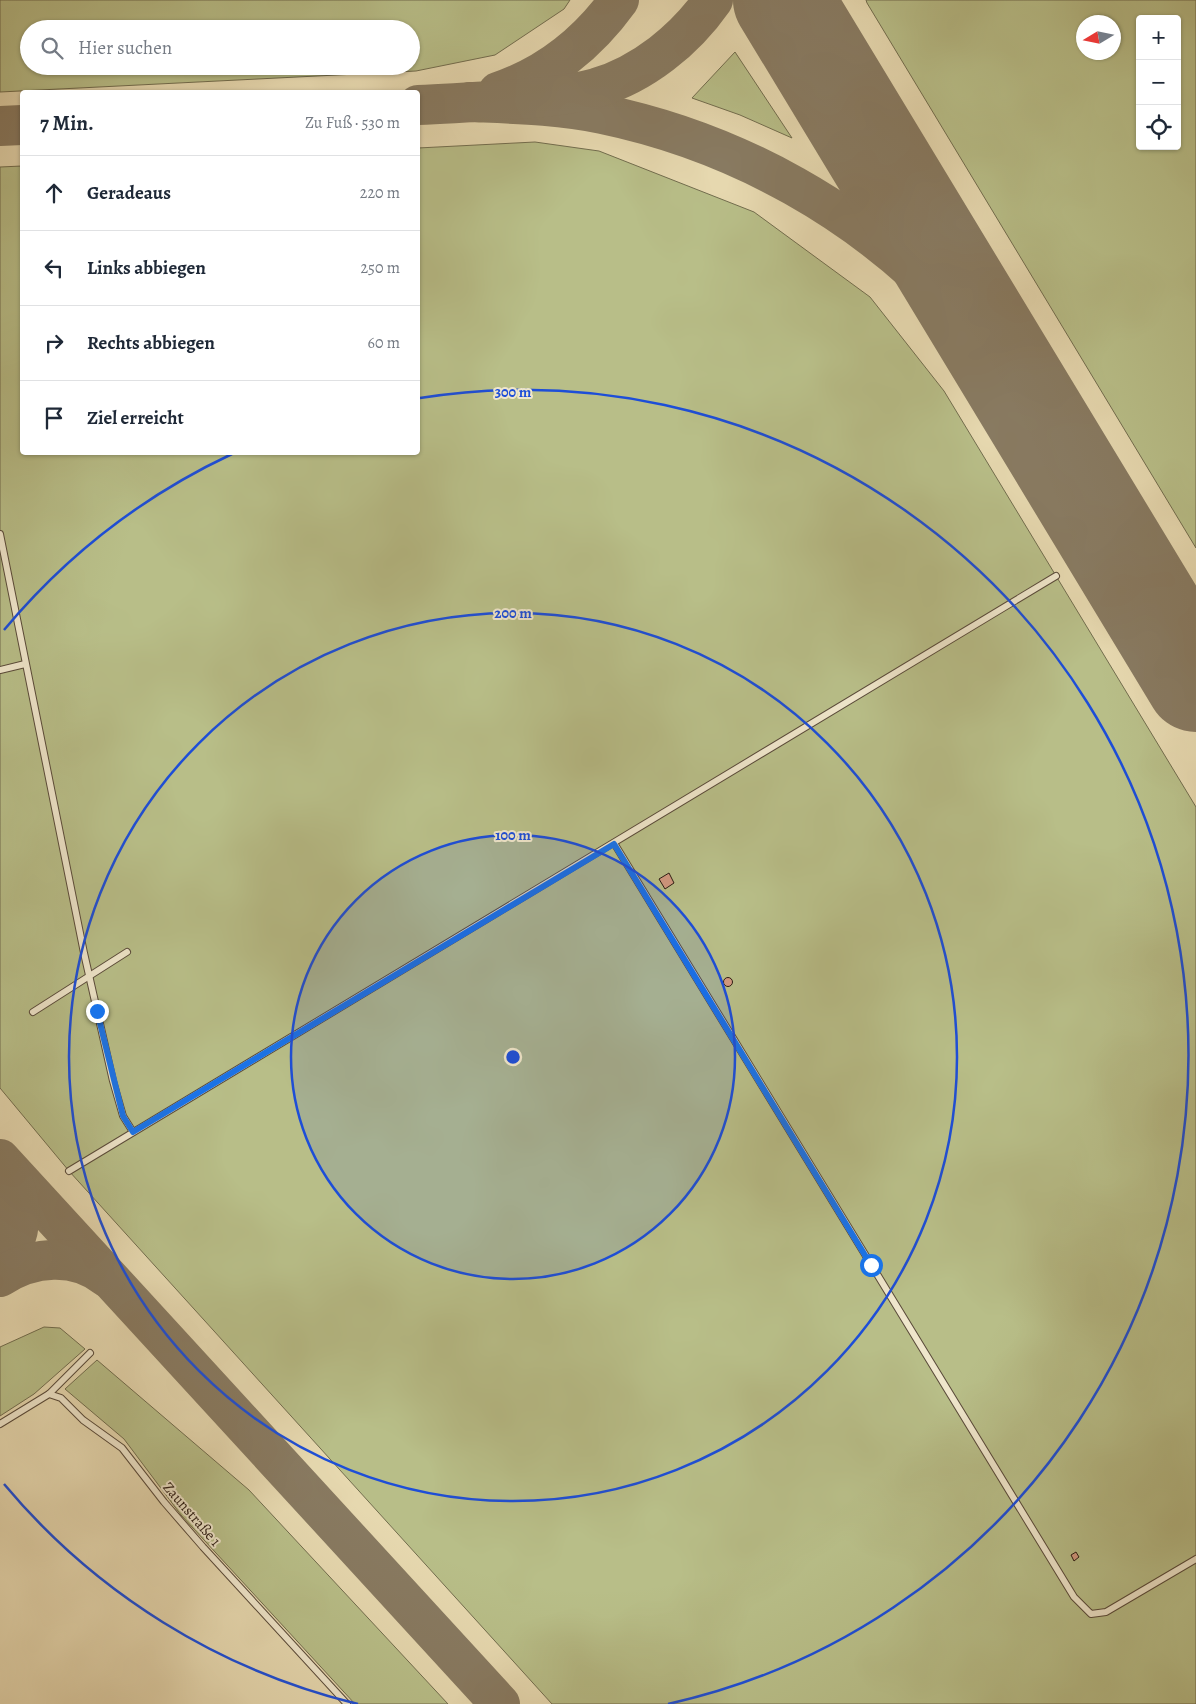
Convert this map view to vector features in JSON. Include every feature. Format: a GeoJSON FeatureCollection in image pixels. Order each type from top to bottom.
{"type":"FeatureCollection","features":[{"type":"Feature","properties":{"kind":"lane"},"geometry":{"type":"LineString","coordinates":[[0,534],[89,976],[120,1107],[133,1132]]}},
{"type":"Feature","properties":{"kind":"lane"},"geometry":{"type":"LineString","coordinates":[[69,1171],[1056,576]]}},
{"type":"Feature","properties":{"kind":"lane"},"geometry":{"type":"LineString","coordinates":[[0,670],[25,664]]}},
{"type":"Feature","properties":{"kind":"lane"},"geometry":{"type":"LineString","coordinates":[[614,844],[1074,1597],[1091,1614],[1106,1612],[1196,1559]]}},
{"type":"Feature","properties":{"kind":"lane"},"geometry":{"type":"LineString","coordinates":[[33,1012],[128,952]]}},
{"type":"Feature","properties":{"kind":"lane"},"geometry":{"type":"LineString","coordinates":[[0,1424],[48,1394],[90,1354]]}},
{"type":"Feature","properties":{"kind":"lane","name":"Zaunstraße 1"},"geometry":{"type":"LineString","coordinates":[[48,1394],[61,1398],[83,1420],[122,1448],[202,1547],[347,1704]]}},
{"type":"Feature","properties":{"kind":"green space"},"geometry":{"type":"Polygon","coordinates":[[[0,0],[570,0],[564,9],[495,55],[420,70],[420,20],[20,20],[20,75],[337,75],[0,92],[0,0]]]}},
{"type":"Feature","properties":{"kind":"green space"},"geometry":{"type":"Polygon","coordinates":[[[866,0],[1196,0],[1196,548],[867,3],[866,0]]]}},
{"type":"Feature","properties":{"kind":"green space"},"geometry":{"type":"Polygon","coordinates":[[[735,52],[792,138],[740,115],[692,98],[735,52]]]}},
{"type":"Feature","properties":{"kind":"green space"},"geometry":{"type":"Polygon","coordinates":[[[535,142],[599,151],[754,212],[870,297],[944,391],[1196,807],[1196,1704],[552,1704],[69,1171],[0,1088],[0,167],[20,166],[20,455],[420,455],[420,148],[535,142]]]}},
{"type":"Feature","properties":{"kind":"green space"},"geometry":{"type":"Polygon","coordinates":[[[44,1327],[60,1328],[85,1349],[34,1394],[0,1416],[0,1347],[44,1327]]]}},
{"type":"Feature","properties":{"kind":"green space"},"geometry":{"type":"Polygon","coordinates":[[[97,1360],[249,1490],[448,1704],[355,1704],[181,1515],[124,1439],[65,1389],[97,1360]]]}},
{"type":"Feature","properties":{"kind":"building"},"geometry":{"type":"Polygon","coordinates":[[[669,873],[674,883],[665,889],[659,879],[669,873]]]}},
{"type":"Feature","properties":{"kind":"building"},"geometry":{"type":"Polygon","coordinates":[[[728,978],[732,982],[728,986],[724,982],[728,978]]]}},
{"type":"Feature","properties":{"kind":"building"},"geometry":{"type":"Polygon","coordinates":[[[1076,1552],[1079,1557],[1074,1561],[1071,1555],[1076,1552]]]}},
{"type":"Feature","properties":{"kind":"taxiway"},"geometry":{"type":"LineString","coordinates":[[498,92],[534,76],[566,56],[594,30],[619,0]]}},
{"type":"Feature","properties":{"kind":"taxiway"},"geometry":{"type":"LineString","coordinates":[[420,105],[551,96],[585,91],[613,82],[646,65],[662,54],[690,29],[713,0]]}},
{"type":"Feature","properties":{"kind":"taxiway"},"geometry":{"type":"LineString","coordinates":[[813,0],[829,45],[868,134],[904,200]]}},
{"type":"Feature","properties":{"kind":"taxiway"},"geometry":{"type":"LineString","coordinates":[[470,102],[537,105],[570,109],[602,114],[652,126],[701,143],[749,163],[794,186],[838,213],[880,243],[919,277],[956,313],[1017,386]]}},
{"type":"Feature","properties":{"kind":"taxiway"},"geometry":{"type":"LineString","coordinates":[[0,126],[20,125]]}},
{"type":"Feature","properties":{"kind":"taxiway"},"geometry":{"type":"LineString","coordinates":[[0,1159],[500,1704]]}},
{"type":"Feature","properties":{"kind":"taxiway"},"geometry":{"type":"LineString","coordinates":[[0,1272],[13,1246],[19,1221],[17,1196],[7,1169]]}},
{"type":"Feature","properties":{"kind":"taxiway"},"geometry":{"type":"LineString","coordinates":[[0,1277],[26,1265],[39,1261],[53,1260],[67,1260],[81,1264],[94,1269],[106,1277]]}},
{"type":"Feature","properties":{"kind":"runway"},"geometry":{"type":"LineString","coordinates":[[783,0],[1196,682]]}},
{"type":"Feature","properties":{"kind":"route"},"geometry":{"type":"LineString","coordinates":[[97,1011],[123,1116],[133,1132],[614,844],[871,1265]]}}]}
